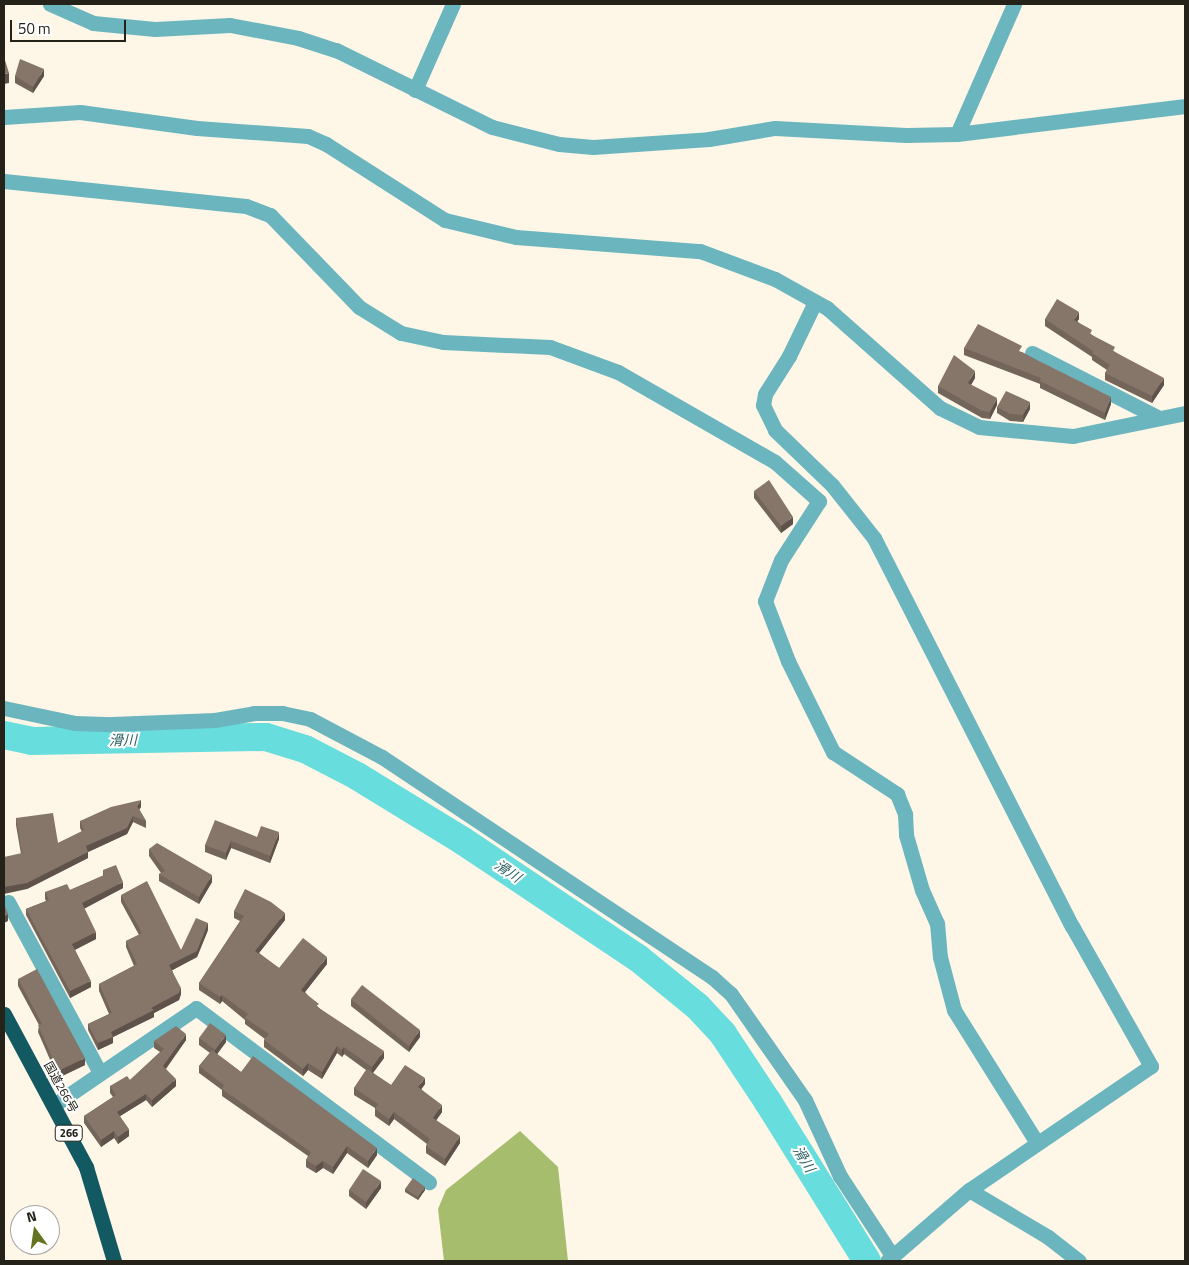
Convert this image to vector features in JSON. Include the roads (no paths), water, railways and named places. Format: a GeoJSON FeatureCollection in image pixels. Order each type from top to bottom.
{"type":"FeatureCollection","features":[{"type":"Feature","properties":{"kind":"highway","name":"国道266号"},"geometry":{"type":"LineString","coordinates":[[4,1014],[86,1167],[114,1261]]}},
{"type":"Feature","properties":{"kind":"street"},"geometry":{"type":"LineString","coordinates":[[50,4],[93,23],[154,29],[230,25],[298,38],[336,50],[492,127],[551,142],[593,148],[708,139],[776,128],[906,135],[957,134],[1185,106]]}},
{"type":"Feature","properties":{"kind":"street"},"geometry":{"type":"LineString","coordinates":[[415,90],[452,4]]}},
{"type":"Feature","properties":{"kind":"street"},"geometry":{"type":"LineString","coordinates":[[957,134],[1014,4]]}},
{"type":"Feature","properties":{"kind":"street"},"geometry":{"type":"LineString","coordinates":[[4,117],[80,112],[197,128],[308,136],[326,144],[445,220],[516,237],[700,252],[775,279],[815,302],[940,408],[979,427],[1073,436],[1185,413]]}},
{"type":"Feature","properties":{"kind":"street"},"geometry":{"type":"LineString","coordinates":[[4,181],[237,205],[270,216],[359,307],[401,332],[443,342],[550,347],[618,372],[775,462],[819,501],[781,560],[765,601],[788,661],[833,752],[897,794],[905,814],[906,835],[922,890],[937,923],[940,957],[954,1010],[1036,1141]]}},
{"type":"Feature","properties":{"kind":"street"},"geometry":{"type":"LineString","coordinates":[[4,708],[75,723],[112,724],[282,713],[310,718],[382,757],[712,977],[731,994],[805,1100],[840,1176],[890,1259],[969,1190],[1036,1141],[1151,1066],[1072,926],[874,538],[832,485],[775,430],[763,405],[765,394],[789,356],[815,302]]}},
{"type":"Feature","properties":{"kind":"street"},"geometry":{"type":"LineString","coordinates":[[1032,354],[1157,418]]}},
{"type":"Feature","properties":{"kind":"street"},"geometry":{"type":"LineString","coordinates":[[8,902],[100,1074]]}},
{"type":"Feature","properties":{"kind":"street"},"geometry":{"type":"LineString","coordinates":[[54,1105],[196,1008],[429,1182]]}},
{"type":"Feature","properties":{"kind":"street"},"geometry":{"type":"LineString","coordinates":[[969,1190],[1048,1236],[1079,1261]]}},
{"type":"Feature","properties":{"kind":"waterway","name":"滑川"},"geometry":{"type":"LineString","coordinates":[[4,735],[32,741],[266,737],[305,749],[357,776],[463,841],[638,958],[698,1007],[723,1034],[768,1102],[867,1261]]}}]}
